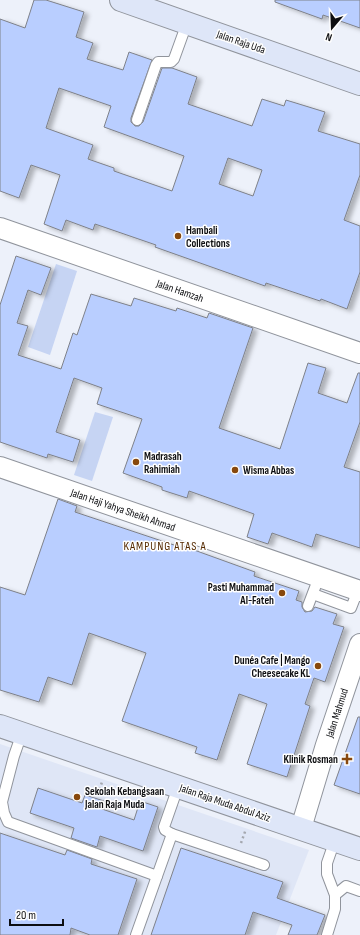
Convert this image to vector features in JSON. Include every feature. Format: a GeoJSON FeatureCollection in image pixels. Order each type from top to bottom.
{"type":"FeatureCollection","features":[{"type":"Feature","properties":{"kind":"main road","name":"Jalan Raja Uda"},"geometry":{"type":"LineString","coordinates":[[121,0],[360,84]]}},
{"type":"Feature","properties":{"kind":"main road","name":"Jalan Raja Muda Abdul Aziz"},"geometry":{"type":"LineString","coordinates":[[0,726],[360,849]]}},
{"type":"Feature","properties":{"kind":"street","name":"Jalan Hamzah"},"geometry":{"type":"LineString","coordinates":[[0,228],[360,353]]}},
{"type":"Feature","properties":{"kind":"street","name":"Jalan Haji Yahya Sheikh Ahmad"},"geometry":{"type":"LineString","coordinates":[[0,467],[316,585],[359,591]]}},
{"type":"Feature","properties":{"kind":"street","name":"Jalan Mahmud"},"geometry":{"type":"LineString","coordinates":[[301,828],[326,745],[360,644]]}},
{"type":"Feature","properties":{"kind":"lane"},"geometry":{"type":"LineString","coordinates":[[137,120],[156,65],[158,62],[171,62],[174,59],[187,23]]}},
{"type":"Feature","properties":{"kind":"lane"},"geometry":{"type":"LineString","coordinates":[[308,606],[316,585]]}},
{"type":"Feature","properties":{"kind":"lane"},"geometry":{"type":"LineString","coordinates":[[22,733],[14,756],[2,802],[4,813],[8,822],[157,876]]}},
{"type":"Feature","properties":{"kind":"lane"},"geometry":{"type":"LineString","coordinates":[[178,787],[164,827],[165,830],[172,834],[264,865]]}},
{"type":"Feature","properties":{"kind":"lane"},"geometry":{"type":"LineString","coordinates":[[136,935],[172,834]]}},
{"type":"Feature","properties":{"kind":"lane"},"geometry":{"type":"LineString","coordinates":[[327,935],[334,909],[335,895],[327,874],[327,863],[335,840]]}},
{"type":"Feature","properties":{"kind":"lane"},"geometry":{"type":"LineString","coordinates":[[335,895],[346,886],[360,891]]}},
{"type":"Feature","properties":{"kind":"path"},"geometry":{"type":"LineString","coordinates":[[98,794],[102,780]]}},
{"type":"Feature","properties":{"kind":"path"},"geometry":{"type":"LineString","coordinates":[[237,855],[248,825]]}},
{"type":"Feature","properties":{"kind":"shaded area"},"geometry":{"type":"Polygon","coordinates":[[[56,264],[77,271],[50,355],[28,347],[56,264]]]}},
{"type":"Feature","properties":{"kind":"shaded area"},"geometry":{"type":"Polygon","coordinates":[[[95,412],[113,417],[92,481],[74,475],[95,412]]]}},
{"type":"Feature","properties":{"kind":"shaded area","name":"Sekolah Kebangsaan Jalan Raja Muda"},"geometry":{"type":"Polygon","coordinates":[[[0,744],[309,850],[276,935],[0,935],[0,744]]]}},
{"type":"Feature","properties":{"kind":"building"},"geometry":{"type":"Polygon","coordinates":[[[34,0],[46,0],[84,12],[76,37],[93,43],[87,59],[123,70],[129,52],[152,60],[131,118],[131,122],[135,126],[139,126],[143,122],[162,68],[172,68],[197,77],[188,104],[252,126],[262,99],[284,106],[286,100],[325,112],[318,131],[360,144],[360,175],[344,220],[360,226],[360,272],[347,309],[321,299],[320,301],[266,283],[265,286],[95,224],[93,230],[66,220],[62,231],[44,224],[60,175],[31,165],[19,198],[0,191],[0,19],[25,28],[34,0]],[[59,88],[46,128],[93,145],[88,159],[114,168],[114,171],[172,191],[184,156],[104,127],[111,106],[59,88]],[[228,158],[219,184],[253,196],[262,170],[228,158]]]}},
{"type":"Feature","properties":{"kind":"building"},"geometry":{"type":"Polygon","coordinates":[[[275,0],[360,0],[360,28],[323,15],[322,19],[275,2],[275,0]]]}},
{"type":"Feature","properties":{"kind":"building"},"geometry":{"type":"Polygon","coordinates":[[[16,256],[51,268],[41,295],[28,290],[17,323],[28,326],[18,355],[61,369],[73,333],[77,335],[91,294],[131,306],[134,298],[176,311],[177,308],[207,318],[209,313],[253,328],[219,428],[280,449],[308,363],[326,368],[318,393],[347,403],[358,373],[360,373],[360,422],[344,467],[360,472],[360,548],[316,534],[312,547],[272,533],[268,544],[247,537],[254,514],[189,491],[187,498],[162,490],[162,487],[123,473],[142,419],[97,404],[102,388],[74,378],[56,432],[80,440],[73,462],[48,454],[47,458],[0,442],[0,305],[16,256]]]}},
{"type":"Feature","properties":{"kind":"building"},"geometry":{"type":"Polygon","coordinates":[[[58,499],[77,506],[75,512],[183,548],[183,546],[255,572],[254,576],[299,591],[296,600],[302,602],[302,607],[305,612],[312,611],[315,607],[337,614],[333,624],[344,627],[325,682],[314,678],[305,704],[310,706],[287,777],[247,764],[267,704],[239,694],[217,760],[195,753],[197,747],[122,721],[146,653],[89,633],[72,685],[48,677],[39,702],[0,690],[0,587],[25,595],[58,499]]]}},
{"type":"Feature","properties":{"kind":"building"},"geometry":{"type":"Polygon","coordinates":[[[358,717],[360,717],[360,794],[334,785],[358,717]]]}},
{"type":"Feature","properties":{"kind":"building"},"geometry":{"type":"Polygon","coordinates":[[[38,788],[82,803],[85,795],[104,801],[102,809],[134,820],[140,801],[158,807],[143,851],[100,836],[97,847],[71,838],[74,828],[30,813],[38,788]]]}},
{"type":"Feature","properties":{"kind":"building"},"geometry":{"type":"Polygon","coordinates":[[[0,833],[65,855],[67,850],[92,859],[91,864],[137,879],[118,935],[90,935],[71,928],[70,935],[0,935],[0,833]]]}},
{"type":"Feature","properties":{"kind":"building"},"geometry":{"type":"Polygon","coordinates":[[[181,848],[283,882],[277,898],[325,915],[317,935],[288,935],[292,925],[253,912],[245,935],[151,935],[181,848]]]}},
{"type":"Feature","properties":{"kind":"place","name":"Hambali Collections"},"geometry":{"type":"Point","coordinates":[178,236]}},
{"type":"Feature","properties":{"kind":"place","name":"Madrasah Rahimiah"},"geometry":{"type":"Point","coordinates":[136,462]}},
{"type":"Feature","properties":{"kind":"place","name":"Wisma Abbas"},"geometry":{"type":"Point","coordinates":[235,470]}},
{"type":"Feature","properties":{"kind":"place","name":"Pasti Muhammad Al-Fateh"},"geometry":{"type":"Point","coordinates":[282,593]}},
{"type":"Feature","properties":{"kind":"place","name":"Dunéa Cafe | Mango Cheesecake KL"},"geometry":{"type":"Point","coordinates":[318,666]}},
{"type":"Feature","properties":{"kind":"place","name":"Klinik Rosman"},"geometry":{"type":"Point","coordinates":[347,759]}},
{"type":"Feature","properties":{"kind":"place","name":"Sekolah Kebangsaan Jalan Raja Muda"},"geometry":{"type":"Point","coordinates":[77,797]}},
{"type":"Feature","properties":{"kind":"district","name":"KAMPUNG ATAS A"},"geometry":{"type":"Point","coordinates":[165,546]}}]}
